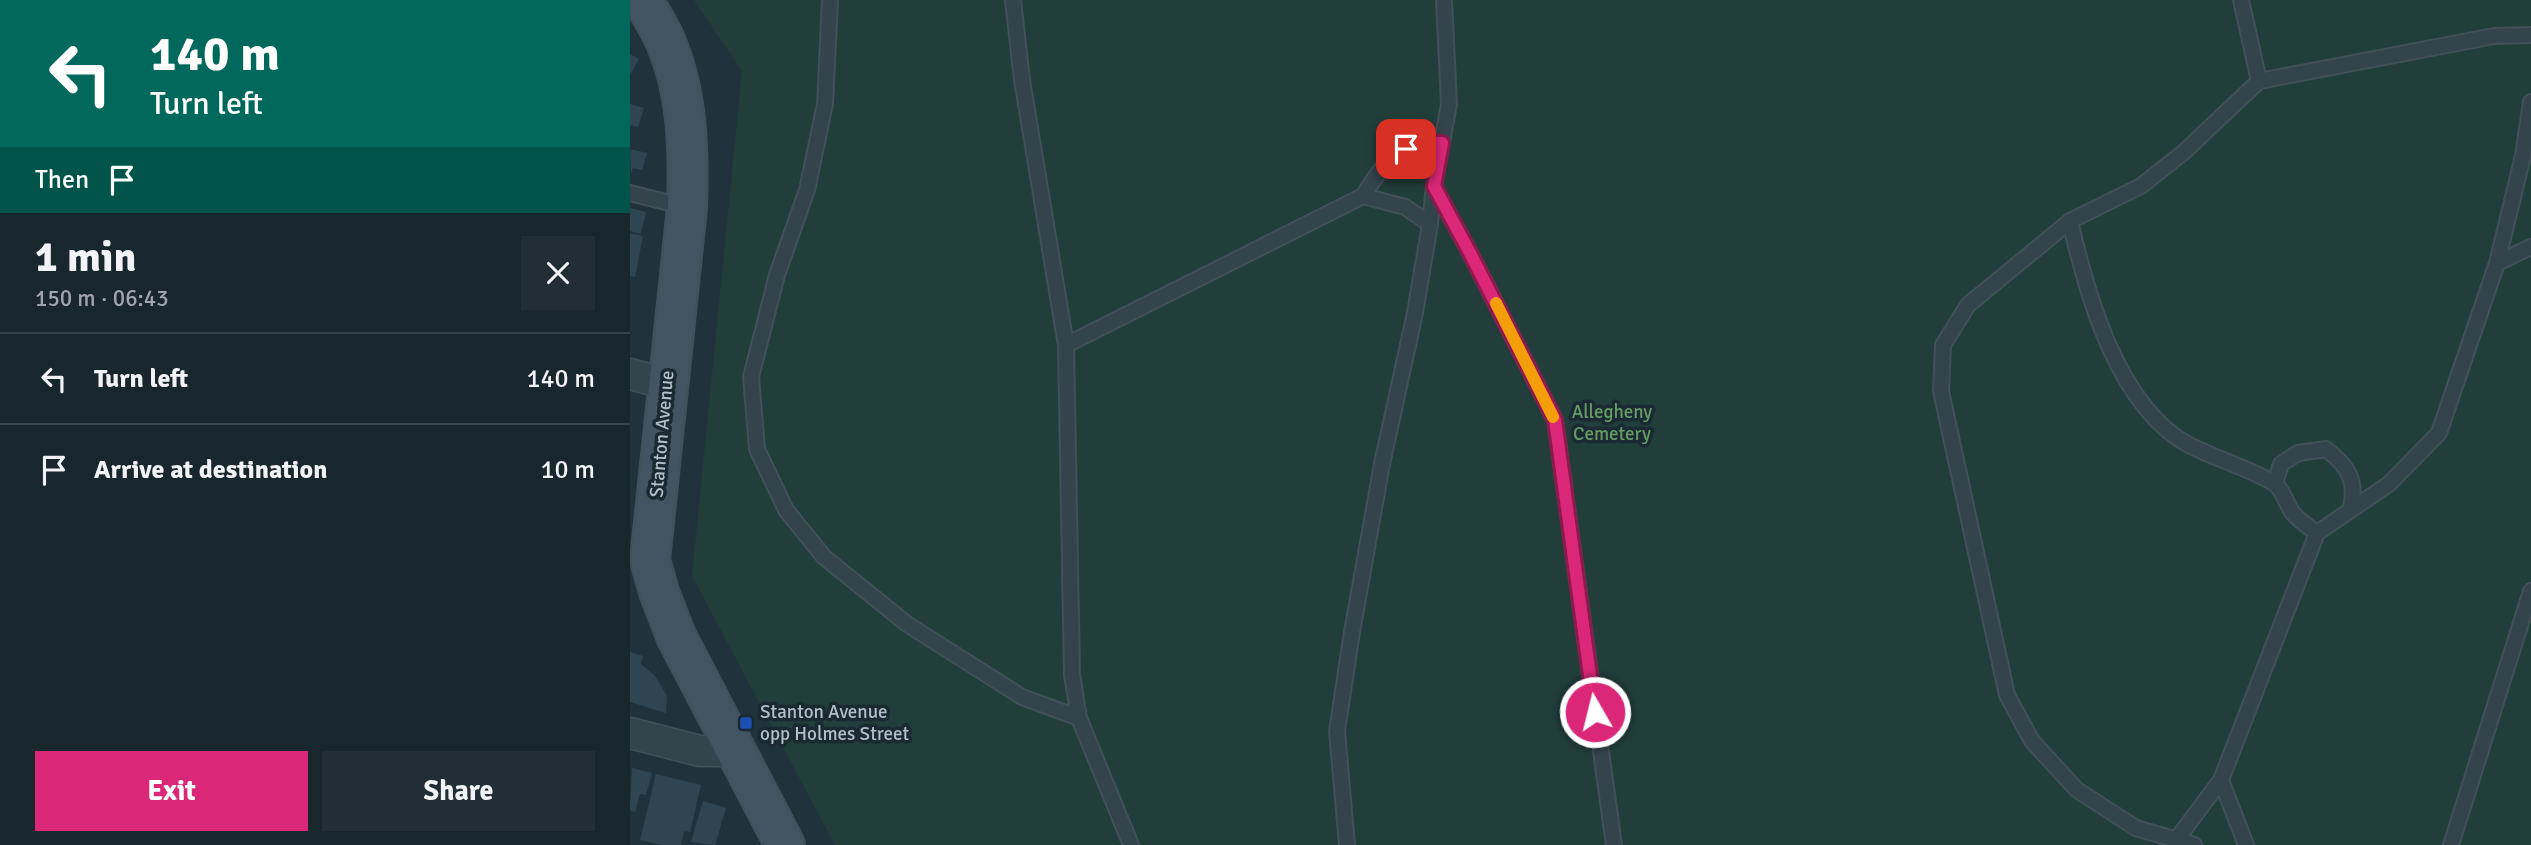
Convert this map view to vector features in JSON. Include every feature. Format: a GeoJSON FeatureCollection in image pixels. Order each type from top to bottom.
{"type":"FeatureCollection","features":[{"type":"Feature","properties":{"kind":"street","name":"Stanton Avenue"},"geometry":{"type":"LineString","coordinates":[[643,0],[664,39],[678,83],[686,122],[688,164],[687,208],[645,559],[676,636],[785,845]]}},
{"type":"Feature","properties":{"kind":"street"},"geometry":{"type":"LineString","coordinates":[[630,374],[667,384]]}},
{"type":"Feature","properties":{"kind":"street"},"geometry":{"type":"LineString","coordinates":[[630,733],[700,751],[736,751]]}},
{"type":"Feature","properties":{"kind":"lane"},"geometry":{"type":"LineString","coordinates":[[830,0],[822,117],[807,190],[777,275],[751,377],[757,449],[786,510],[824,557],[907,624],[1022,697],[1079,718]]}},
{"type":"Feature","properties":{"kind":"lane"},"geometry":{"type":"LineString","coordinates":[[1013,0],[1022,80],[1066,345],[1072,676],[1079,718],[1131,845]]}},
{"type":"Feature","properties":{"kind":"lane"},"geometry":{"type":"LineString","coordinates":[[1347,845],[1337,731],[1382,464],[1415,313],[1449,104],[1444,0]]}},
{"type":"Feature","properties":{"kind":"lane"},"geometry":{"type":"LineString","coordinates":[[2242,0],[2259,81]]}},
{"type":"Feature","properties":{"kind":"lane"},"geometry":{"type":"LineString","coordinates":[[2194,845],[2136,828],[2077,790],[2032,741],[2007,695],[1941,391],[1943,345],[1968,305],[2070,221],[2141,186],[2184,152],[2259,81],[2494,36],[2531,35]]}},
{"type":"Feature","properties":{"kind":"lane"},"geometry":{"type":"LineString","coordinates":[[2177,839],[2221,780],[2317,533],[2389,484],[2439,433],[2497,263],[2527,161],[2531,102]]}},
{"type":"Feature","properties":{"kind":"lane"},"geometry":{"type":"LineString","coordinates":[[1066,345],[1363,196],[1383,164],[1421,142],[1442,143]]}},
{"type":"Feature","properties":{"kind":"lane"},"geometry":{"type":"LineString","coordinates":[[1434,186],[1555,420],[1614,845]]}},
{"type":"Feature","properties":{"kind":"lane"},"geometry":{"type":"LineString","coordinates":[[630,193],[687,208]]}},
{"type":"Feature","properties":{"kind":"lane"},"geometry":{"type":"LineString","coordinates":[[1363,196],[1405,207],[1430,224]]}},
{"type":"Feature","properties":{"kind":"lane"},"geometry":{"type":"LineString","coordinates":[[2070,221],[2086,290],[2116,358],[2138,399],[2160,426],[2189,445],[2275,483],[2294,515],[2317,533]]}},
{"type":"Feature","properties":{"kind":"lane"},"geometry":{"type":"LineString","coordinates":[[2497,263],[2531,247]]}},
{"type":"Feature","properties":{"kind":"lane"},"geometry":{"type":"LineString","coordinates":[[2275,483],[2281,464],[2298,453],[2326,449],[2343,463],[2351,479],[2354,495],[2351,508]]}},
{"type":"Feature","properties":{"kind":"lane"},"geometry":{"type":"LineString","coordinates":[[2451,845],[2531,591]]}},
{"type":"Feature","properties":{"kind":"lane"},"geometry":{"type":"LineString","coordinates":[[2221,780],[2246,845]]}},
{"type":"Feature","properties":{"kind":"green space","name":"Allegheny Cemetery"},"geometry":{"type":"Polygon","coordinates":[[[694,0],[2531,0],[2531,845],[835,845],[692,576],[742,71],[694,0]]]}},
{"type":"Feature","properties":{"kind":"building"},"geometry":{"type":"Polygon","coordinates":[[[630,54],[639,59],[630,75],[630,54]]]}},
{"type":"Feature","properties":{"kind":"building"},"geometry":{"type":"Polygon","coordinates":[[[630,104],[644,108],[638,127],[630,125],[630,104]]]}},
{"type":"Feature","properties":{"kind":"building"},"geometry":{"type":"Polygon","coordinates":[[[630,149],[647,153],[642,170],[633,168],[631,174],[630,149]]]}},
{"type":"Feature","properties":{"kind":"building"},"geometry":{"type":"Polygon","coordinates":[[[630,208],[646,212],[641,234],[630,231],[630,208]]]}},
{"type":"Feature","properties":{"kind":"building"},"geometry":{"type":"Polygon","coordinates":[[[630,233],[643,236],[635,277],[630,276],[630,233]]]}},
{"type":"Feature","properties":{"kind":"building"},"geometry":{"type":"Polygon","coordinates":[[[630,652],[643,656],[641,664],[655,676],[667,696],[666,713],[630,702],[630,652]]]}},
{"type":"Feature","properties":{"kind":"building"},"geometry":{"type":"Polygon","coordinates":[[[632,768],[652,773],[646,795],[640,794],[635,812],[630,810],[632,768]]]}},
{"type":"Feature","properties":{"kind":"building"},"geometry":{"type":"Polygon","coordinates":[[[656,774],[701,785],[690,832],[684,831],[681,845],[662,845],[640,840],[656,774]]]}},
{"type":"Feature","properties":{"kind":"building"},"geometry":{"type":"Polygon","coordinates":[[[703,801],[726,808],[715,845],[691,842],[703,801]]]}},
{"type":"Feature","properties":{"kind":"slow traffic"},"geometry":{"type":"LineString","coordinates":[[1496,303],[1553,417]]}},
{"type":"Feature","properties":{"kind":"place","name":"Stanton Avenue opp Holmes Street"},"geometry":{"type":"Point","coordinates":[746,723]}},
{"type":"Feature","properties":{"kind":"route"},"geometry":{"type":"LineString","coordinates":[[1406,149],[1421,142],[1442,143],[1434,186],[1555,420],[1595,712]]}}]}
